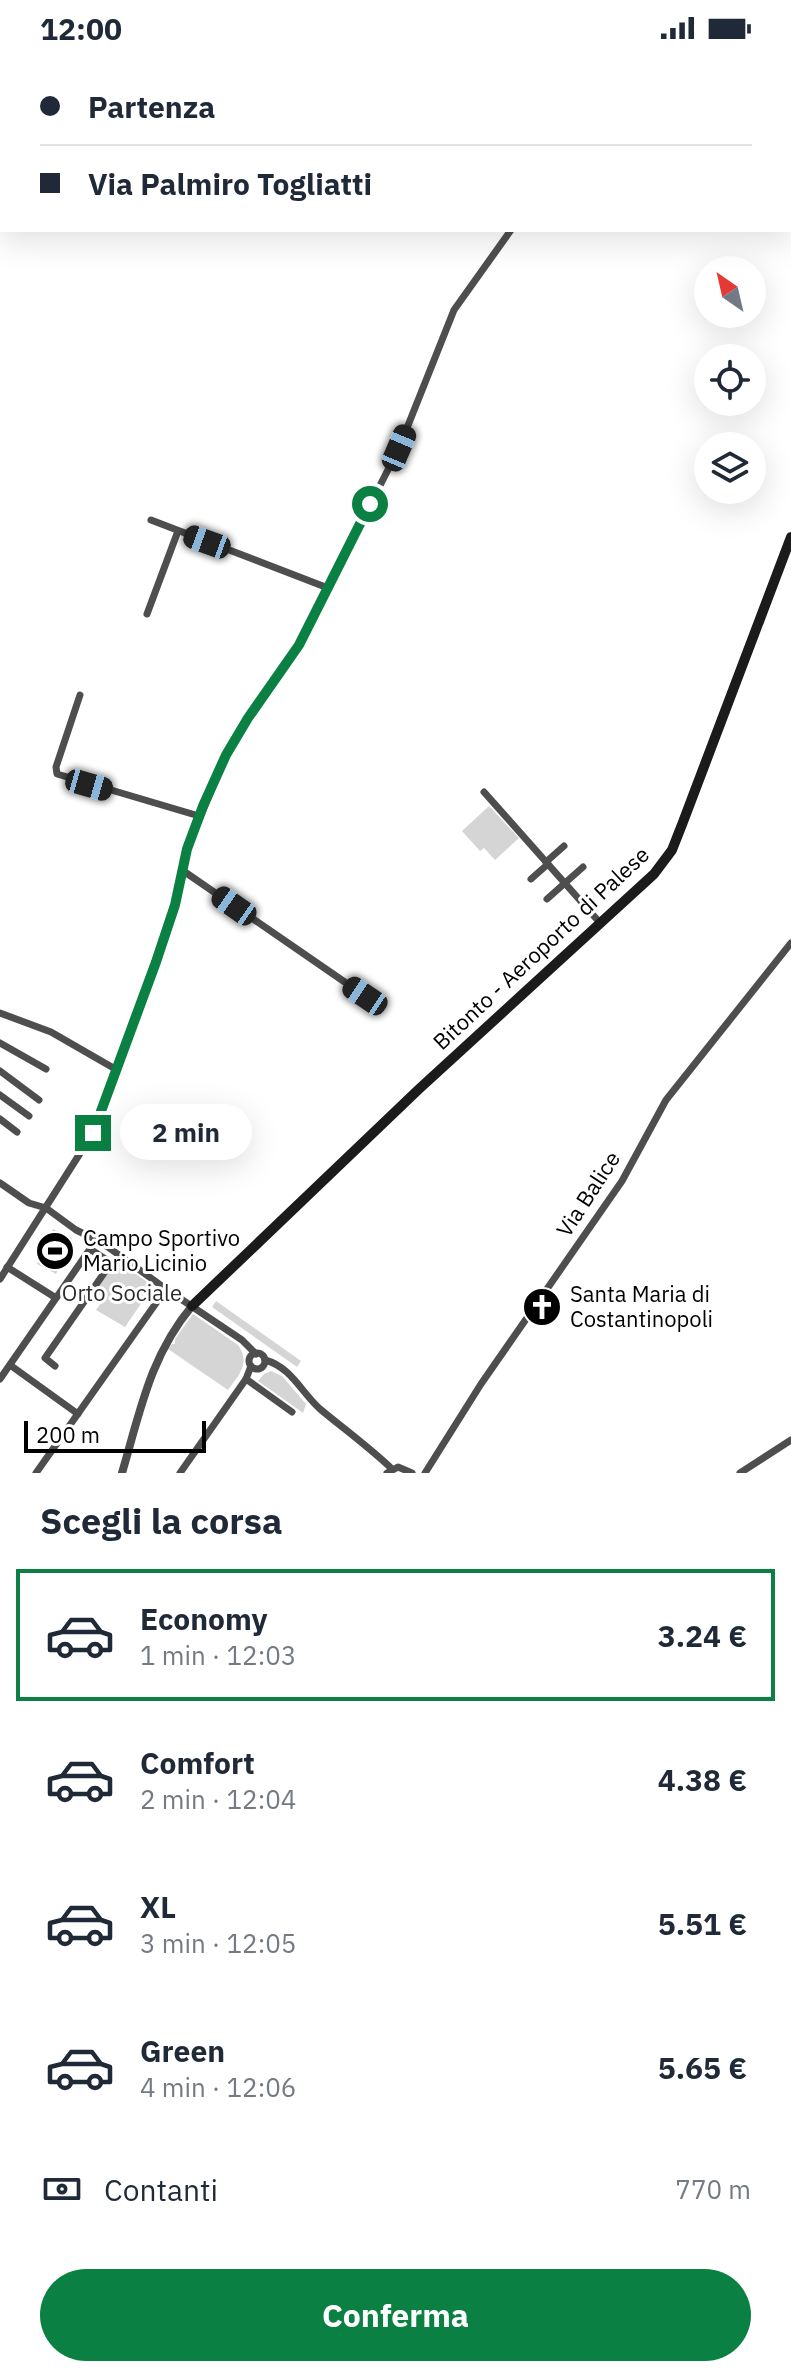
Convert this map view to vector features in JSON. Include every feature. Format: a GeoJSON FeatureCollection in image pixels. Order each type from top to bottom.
{"type":"FeatureCollection","features":[{"type":"Feature","properties":{"kind":"main road","name":"Bitonto - Aeroporto di Palese"},"geometry":{"type":"LineString","coordinates":[[192,1306],[419,1089],[654,874],[672,850],[791,537]]}},
{"type":"Feature","properties":{"kind":"street"},"geometry":{"type":"LineString","coordinates":[[0,1279],[86,1146],[161,948],[199,816],[226,755],[299,645],[399,448],[454,310],[510,232]]}},
{"type":"Feature","properties":{"kind":"street"},"geometry":{"type":"LineString","coordinates":[[151,520],[328,588]]}},
{"type":"Feature","properties":{"kind":"street"},"geometry":{"type":"LineString","coordinates":[[147,614],[178,531]]}},
{"type":"Feature","properties":{"kind":"street"},"geometry":{"type":"LineString","coordinates":[[80,695],[56,767],[57,774],[199,816]]}},
{"type":"Feature","properties":{"kind":"street"},"geometry":{"type":"LineString","coordinates":[[484,792],[601,924]]}},
{"type":"Feature","properties":{"kind":"street"},"geometry":{"type":"LineString","coordinates":[[531,879],[564,846]]}},
{"type":"Feature","properties":{"kind":"street"},"geometry":{"type":"LineString","coordinates":[[547,899],[583,867]]}},
{"type":"Feature","properties":{"kind":"street"},"geometry":{"type":"LineString","coordinates":[[182,870],[365,996]]}},
{"type":"Feature","properties":{"kind":"street","name":"Via Balice"},"geometry":{"type":"LineString","coordinates":[[425,1473],[481,1384],[622,1181],[666,1100],[791,943]]}},
{"type":"Feature","properties":{"kind":"street"},"geometry":{"type":"LineString","coordinates":[[0,1013],[51,1032],[117,1070]]}},
{"type":"Feature","properties":{"kind":"street"},"geometry":{"type":"LineString","coordinates":[[0,1043],[46,1069]]}},
{"type":"Feature","properties":{"kind":"street"},"geometry":{"type":"LineString","coordinates":[[0,1071],[39,1100]]}},
{"type":"Feature","properties":{"kind":"street"},"geometry":{"type":"LineString","coordinates":[[0,1095],[29,1116]]}},
{"type":"Feature","properties":{"kind":"street"},"geometry":{"type":"LineString","coordinates":[[0,1119],[17,1132]]}},
{"type":"Feature","properties":{"kind":"street"},"geometry":{"type":"LineString","coordinates":[[0,1183],[122,1256],[242,1340],[257,1362]]}},
{"type":"Feature","properties":{"kind":"street"},"geometry":{"type":"LineString","coordinates":[[0,1379],[90,1249],[111,1263],[45,1358],[55,1366]]}},
{"type":"Feature","properties":{"kind":"street"},"geometry":{"type":"LineString","coordinates":[[7,1267],[56,1298]]}},
{"type":"Feature","properties":{"kind":"street"},"geometry":{"type":"LineString","coordinates":[[36,1473],[166,1289]]}},
{"type":"Feature","properties":{"kind":"street"},"geometry":{"type":"LineString","coordinates":[[122,1473],[155,1365],[171,1332],[192,1306]]}},
{"type":"Feature","properties":{"kind":"street"},"geometry":{"type":"LineString","coordinates":[[257,1362],[278,1364],[320,1408],[349,1429],[390,1471],[402,1467],[412,1473]]}},
{"type":"Feature","properties":{"kind":"street"},"geometry":{"type":"LineString","coordinates":[[180,1473],[257,1362]]}},
{"type":"Feature","properties":{"kind":"street"},"geometry":{"type":"LineString","coordinates":[[10,1365],[78,1414]]}},
{"type":"Feature","properties":{"kind":"street"},"geometry":{"type":"LineString","coordinates":[[246,1379],[292,1412]]}},
{"type":"Feature","properties":{"kind":"street"},"geometry":{"type":"LineString","coordinates":[[740,1473],[791,1440]]}},
{"type":"Feature","properties":{"kind":"green space"},"geometry":{"type":"Polygon","coordinates":[[[489,806],[519,838],[495,860],[484,848],[480,851],[462,831],[489,806]]]}},
{"type":"Feature","properties":{"kind":"green space","name":"Campo Sportivo Mario Licinio"},"geometry":{"type":"Polygon","coordinates":[[[53,1229],[72,1238],[56,1274],[37,1264],[53,1229]]]}},
{"type":"Feature","properties":{"kind":"green space","name":"Orto Sociale"},"geometry":{"type":"Polygon","coordinates":[[[117,1261],[153,1286],[125,1327],[96,1310],[101,1303],[92,1296],[117,1261]]]}},
{"type":"Feature","properties":{"kind":"green space"},"geometry":{"type":"Polygon","coordinates":[[[216,1301],[301,1361],[297,1367],[212,1307],[216,1301]]]}},
{"type":"Feature","properties":{"kind":"green space"},"geometry":{"type":"Polygon","coordinates":[[[193,1314],[242,1351],[242,1369],[228,1390],[168,1349],[175,1344],[175,1339],[193,1314]]]}},
{"type":"Feature","properties":{"kind":"green space"},"geometry":{"type":"Polygon","coordinates":[[[271,1371],[282,1376],[306,1404],[303,1413],[258,1381],[271,1371]]]}},
{"type":"Feature","properties":{"kind":"place","name":"Campo Sportivo Mario Licinio"},"geometry":{"type":"Point","coordinates":[55,1251]}},
{"type":"Feature","properties":{"kind":"place","name":"Santa Maria di Costantinopoli"},"geometry":{"type":"Point","coordinates":[542,1307]}},
{"type":"Feature","properties":{"kind":"route"},"geometry":{"type":"LineString","coordinates":[[93,1133],[156,962],[175,905],[187,849],[203,806],[226,755],[248,718],[299,645],[370,504]]}}]}
